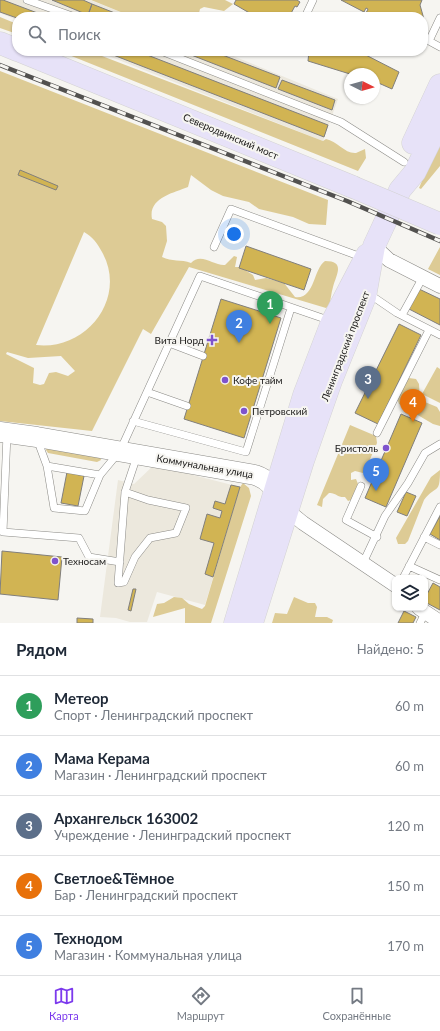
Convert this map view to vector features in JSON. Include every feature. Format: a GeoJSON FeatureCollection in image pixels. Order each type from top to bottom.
{"type":"FeatureCollection","features":[{"type":"Feature","properties":{"kind":"main road"},"geometry":{"type":"LineString","coordinates":[[0,43],[12,48]]}},
{"type":"Feature","properties":{"kind":"main road","name":"Северодвинский мост"},"geometry":{"type":"LineString","coordinates":[[32,56],[440,224]]}},
{"type":"Feature","properties":{"kind":"main road"},"geometry":{"type":"LineString","coordinates":[[400,190],[402,167],[440,85]]}},
{"type":"Feature","properties":{"kind":"main road"},"geometry":{"type":"LineString","coordinates":[[400,190],[415,172],[440,121]]}},
{"type":"Feature","properties":{"kind":"main road","name":"Ленинградский проспект"},"geometry":{"type":"LineString","coordinates":[[252,623],[287,510],[331,381],[369,252],[400,190]]}},
{"type":"Feature","properties":{"kind":"main road","name":"Ленинградский проспект"},"geometry":{"type":"LineString","coordinates":[[235,623],[304,395],[332,322],[358,290]]}},
{"type":"Feature","properties":{"kind":"main road","name":"Коммунальная улица"},"geometry":{"type":"LineString","coordinates":[[4,433],[37,437],[255,475],[266,479],[275,489],[287,510]]}},
{"type":"Feature","properties":{"kind":"street"},"geometry":{"type":"LineString","coordinates":[[369,252],[389,260],[440,286]]}},
{"type":"Feature","properties":{"kind":"street","name":"Коммунальная улица"},"geometry":{"type":"LineString","coordinates":[[287,510],[303,523],[392,583]]}},
{"type":"Feature","properties":{"kind":"street"},"geometry":{"type":"LineString","coordinates":[[421,615],[440,622]]}},
{"type":"Feature","properties":{"kind":"lane"},"geometry":{"type":"LineString","coordinates":[[27,0],[61,12]]}},
{"type":"Feature","properties":{"kind":"lane"},"geometry":{"type":"LineString","coordinates":[[307,12],[313,0]]}},
{"type":"Feature","properties":{"kind":"lane"},"geometry":{"type":"LineString","coordinates":[[428,38],[440,18]]}},
{"type":"Feature","properties":{"kind":"lane"},"geometry":{"type":"LineString","coordinates":[[428,42],[440,47]]}},
{"type":"Feature","properties":{"kind":"lane"},"geometry":{"type":"LineString","coordinates":[[174,56],[342,122],[404,162]]}},
{"type":"Feature","properties":{"kind":"lane"},"geometry":{"type":"LineString","coordinates":[[214,247],[231,208],[369,252]]}},
{"type":"Feature","properties":{"kind":"lane"},"geometry":{"type":"LineString","coordinates":[[125,492],[148,500],[186,508],[176,533],[150,538],[135,557],[124,582],[118,583],[125,492],[133,421],[200,276],[332,322]]}},
{"type":"Feature","properties":{"kind":"lane"},"geometry":{"type":"LineString","coordinates":[[402,315],[423,277]]}},
{"type":"Feature","properties":{"kind":"lane"},"geometry":{"type":"LineString","coordinates":[[358,290],[372,296],[402,315],[440,335]]}},
{"type":"Feature","properties":{"kind":"lane"},"geometry":{"type":"LineString","coordinates":[[133,421],[246,452],[290,308]]}},
{"type":"Feature","properties":{"kind":"lane"},"geometry":{"type":"LineString","coordinates":[[377,433],[429,330]]}},
{"type":"Feature","properties":{"kind":"lane"},"geometry":{"type":"LineString","coordinates":[[169,343],[203,356]]}},
{"type":"Feature","properties":{"kind":"lane"},"geometry":{"type":"LineString","coordinates":[[147,392],[187,406]]}},
{"type":"Feature","properties":{"kind":"lane"},"geometry":{"type":"LineString","coordinates":[[4,433],[3,532],[79,538],[89,557],[120,562]]}},
{"type":"Feature","properties":{"kind":"lane"},"geometry":{"type":"LineString","coordinates":[[37,437],[47,466],[54,508],[85,511],[100,475],[129,453]]}},
{"type":"Feature","properties":{"kind":"lane"},"geometry":{"type":"LineString","coordinates":[[363,563],[377,536],[385,516],[408,483],[425,453],[440,444]]}},
{"type":"Feature","properties":{"kind":"lane"},"geometry":{"type":"LineString","coordinates":[[47,466],[100,475]]}},
{"type":"Feature","properties":{"kind":"lane"},"geometry":{"type":"LineString","coordinates":[[361,486],[346,520],[377,536]]}},
{"type":"Feature","properties":{"kind":"lane"},"geometry":{"type":"LineString","coordinates":[[404,575],[440,507]]}},
{"type":"Feature","properties":{"kind":"lane"},"geometry":{"type":"LineString","coordinates":[[424,537],[440,545]]}},
{"type":"Feature","properties":{"kind":"lane"},"geometry":{"type":"LineString","coordinates":[[409,566],[440,580]]}},
{"type":"Feature","properties":{"kind":"shaded area"},"geometry":{"type":"Polygon","coordinates":[[[0,0],[90,0],[120,12],[12,12],[12,18],[0,13],[0,0]]]}},
{"type":"Feature","properties":{"kind":"shaded area"},"geometry":{"type":"Polygon","coordinates":[[[91,0],[225,0],[233,4],[224,11],[204,7],[200,9],[199,12],[121,12],[91,0]]]}},
{"type":"Feature","properties":{"kind":"shaded area"},"geometry":{"type":"Polygon","coordinates":[[[0,17],[12,22],[12,32],[0,28],[0,17]]]}},
{"type":"Feature","properties":{"kind":"shaded area"},"geometry":{"type":"Polygon","coordinates":[[[71,56],[102,56],[323,141],[326,139],[330,140],[348,152],[356,153],[365,149],[366,158],[358,171],[71,56]]]}},
{"type":"Feature","properties":{"kind":"shaded area"},"geometry":{"type":"Polygon","coordinates":[[[109,56],[233,56],[338,99],[323,141],[109,56]]]}},
{"type":"Feature","properties":{"kind":"shaded area"},"geometry":{"type":"Polygon","coordinates":[[[0,71],[328,200],[326,225],[309,224],[293,217],[259,209],[249,202],[223,196],[211,190],[191,175],[188,187],[163,197],[154,206],[152,219],[162,222],[166,226],[167,241],[162,257],[191,263],[195,260],[203,259],[225,265],[234,256],[237,257],[235,267],[240,267],[253,275],[255,280],[266,278],[284,283],[295,297],[302,297],[306,294],[313,283],[318,270],[325,261],[336,263],[338,270],[332,289],[329,306],[326,308],[189,267],[151,334],[143,329],[92,431],[0,421],[0,71]],[[84,232],[36,345],[54,345],[71,339],[86,330],[98,318],[106,303],[110,287],[109,269],[98,246],[92,238],[84,232]],[[7,352],[6,354],[34,368],[33,383],[40,385],[44,384],[49,373],[56,372],[68,376],[75,371],[61,356],[28,358],[7,352]]]}},
{"type":"Feature","properties":{"kind":"shaded area"},"geometry":{"type":"Polygon","coordinates":[[[437,146],[440,147],[440,166],[421,189],[419,188],[437,146]]]}},
{"type":"Feature","properties":{"kind":"shaded area"},"geometry":{"type":"Polygon","coordinates":[[[440,247],[440,275],[428,269],[440,247]]]}},
{"type":"Feature","properties":{"kind":"shaded area"},"geometry":{"type":"Polygon","coordinates":[[[437,367],[440,369],[440,403],[422,394],[437,367]]]}},
{"type":"Feature","properties":{"kind":"shaded area"},"geometry":{"type":"Polygon","coordinates":[[[409,378],[416,379],[419,384],[420,400],[437,407],[440,412],[440,426],[433,424],[399,404],[397,398],[402,382],[409,378]]]}},
{"type":"Feature","properties":{"kind":"shaded area"},"geometry":{"type":"Polygon","coordinates":[[[350,425],[376,436],[377,443],[365,471],[363,473],[355,471],[351,473],[351,480],[356,479],[358,484],[351,500],[348,501],[345,497],[340,497],[333,493],[329,493],[323,499],[322,507],[317,505],[350,425]]]}},
{"type":"Feature","properties":{"kind":"shaded area"},"geometry":{"type":"Polygon","coordinates":[[[47,447],[100,457],[101,460],[97,462],[48,453],[46,450],[47,447]]]}},
{"type":"Feature","properties":{"kind":"shaded area"},"geometry":{"type":"Polygon","coordinates":[[[154,465],[240,487],[205,605],[157,592],[147,622],[130,622],[116,618],[100,617],[118,480],[134,484],[154,465]]]}},
{"type":"Feature","properties":{"kind":"shaded area"},"geometry":{"type":"Polygon","coordinates":[[[440,470],[438,487],[424,500],[408,541],[405,544],[398,544],[396,538],[431,477],[440,470]]]}},
{"type":"Feature","properties":{"kind":"shaded area"},"geometry":{"type":"Polygon","coordinates":[[[243,483],[249,488],[251,496],[211,623],[185,623],[185,608],[153,617],[157,604],[164,603],[174,597],[182,598],[189,604],[202,609],[205,606],[240,487],[243,483]]]}},
{"type":"Feature","properties":{"kind":"shaded area"},"geometry":{"type":"Polygon","coordinates":[[[294,597],[308,603],[315,603],[317,607],[315,617],[327,617],[333,620],[332,623],[272,623],[275,613],[287,614],[294,597]]]}},
{"type":"Feature","properties":{"kind":"building"},"geometry":{"type":"Polygon","coordinates":[[[0,0],[3,0],[35,12],[12,12],[12,16],[0,12],[0,0]]]}},
{"type":"Feature","properties":{"kind":"building"},"geometry":{"type":"Polygon","coordinates":[[[52,0],[83,0],[92,4],[89,12],[81,12],[52,0]]]}},
{"type":"Feature","properties":{"kind":"building"},"geometry":{"type":"Polygon","coordinates":[[[236,0],[297,0],[300,2],[297,7],[295,6],[292,12],[248,12],[234,4],[236,0]]]}},
{"type":"Feature","properties":{"kind":"building"},"geometry":{"type":"Polygon","coordinates":[[[341,0],[422,0],[420,5],[422,12],[366,12],[368,9],[366,8],[364,12],[341,0]]]}},
{"type":"Feature","properties":{"kind":"building"},"geometry":{"type":"Polygon","coordinates":[[[92,4],[112,12],[89,12],[92,4]]]}},
{"type":"Feature","properties":{"kind":"building"},"geometry":{"type":"Polygon","coordinates":[[[116,56],[150,56],[328,125],[324,137],[116,56]]]}},
{"type":"Feature","properties":{"kind":"building"},"geometry":{"type":"Polygon","coordinates":[[[194,56],[225,56],[280,77],[276,88],[194,56]]]}},
{"type":"Feature","properties":{"kind":"building"},"geometry":{"type":"Polygon","coordinates":[[[308,56],[368,56],[399,72],[392,89],[380,84],[380,68],[344,68],[344,72],[308,61],[308,56]]]}},
{"type":"Feature","properties":{"kind":"building"},"geometry":{"type":"Polygon","coordinates":[[[282,80],[335,100],[332,110],[278,89],[282,80]]]}},
{"type":"Feature","properties":{"kind":"building"},"geometry":{"type":"Polygon","coordinates":[[[20,170],[58,186],[56,190],[18,175],[20,170]]]}},
{"type":"Feature","properties":{"kind":"building"},"geometry":{"type":"Polygon","coordinates":[[[246,246],[311,269],[304,290],[239,268],[246,246]]]}},
{"type":"Feature","properties":{"kind":"building"},"geometry":{"type":"Polygon","coordinates":[[[419,289],[440,299],[440,325],[409,309],[419,289]]]}},
{"type":"Feature","properties":{"kind":"building"},"geometry":{"type":"Polygon","coordinates":[[[221,299],[281,318],[244,438],[184,419],[221,299]]]}},
{"type":"Feature","properties":{"kind":"building"},"geometry":{"type":"Polygon","coordinates":[[[399,324],[421,335],[378,424],[355,413],[399,324]]]}},
{"type":"Feature","properties":{"kind":"building"},"geometry":{"type":"Polygon","coordinates":[[[401,414],[422,423],[386,507],[365,498],[401,414]]]}},
{"type":"Feature","properties":{"kind":"building"},"geometry":{"type":"Polygon","coordinates":[[[67,472],[84,476],[78,506],[61,503],[67,472]]]}},
{"type":"Feature","properties":{"kind":"building"},"geometry":{"type":"Polygon","coordinates":[[[231,485],[240,487],[213,577],[205,574],[214,543],[200,539],[207,514],[220,518],[222,511],[213,508],[215,501],[225,504],[231,485]]]}},
{"type":"Feature","properties":{"kind":"building"},"geometry":{"type":"Polygon","coordinates":[[[406,492],[416,496],[407,516],[397,512],[406,492]]]}},
{"type":"Feature","properties":{"kind":"building"},"geometry":{"type":"Polygon","coordinates":[[[440,516],[440,540],[430,534],[440,516]]]}},
{"type":"Feature","properties":{"kind":"building"},"geometry":{"type":"Polygon","coordinates":[[[2,551],[62,557],[58,600],[0,594],[2,551]]]}},
{"type":"Feature","properties":{"kind":"building"},"geometry":{"type":"Polygon","coordinates":[[[433,583],[440,587],[440,610],[428,604],[428,592],[433,583]]]}},
{"type":"Feature","properties":{"kind":"building"},"geometry":{"type":"Polygon","coordinates":[[[133,589],[136,589],[131,611],[128,610],[133,589]]]}},
{"type":"Feature","properties":{"kind":"building"},"geometry":{"type":"Polygon","coordinates":[[[404,611],[416,617],[413,623],[398,623],[404,611]]]}},
{"type":"Feature","properties":{"kind":"building"},"geometry":{"type":"Polygon","coordinates":[[[77,618],[93,619],[93,623],[77,623],[77,618]]]}},
{"type":"Feature","properties":{"kind":"railway"},"geometry":{"type":"LineString","coordinates":[[0,65],[347,201],[440,241]]}},
{"type":"Feature","properties":{"kind":"place","name":"Метеор"},"geometry":{"type":"Point","coordinates":[270,324]}},
{"type":"Feature","properties":{"kind":"place","name":"Вита Норд"},"geometry":{"type":"Point","coordinates":[212,340]}},
{"type":"Feature","properties":{"kind":"place","name":"Мама Керама"},"geometry":{"type":"Point","coordinates":[239,343]}},
{"type":"Feature","properties":{"kind":"place","name":"Кофе тайм"},"geometry":{"type":"Point","coordinates":[225,380]}},
{"type":"Feature","properties":{"kind":"place","name":"Архангельск 163002"},"geometry":{"type":"Point","coordinates":[368,399]}},
{"type":"Feature","properties":{"kind":"place","name":"Петровский"},"geometry":{"type":"Point","coordinates":[244,411]}},
{"type":"Feature","properties":{"kind":"place","name":"Светлое&Тёмное"},"geometry":{"type":"Point","coordinates":[413,422]}},
{"type":"Feature","properties":{"kind":"place","name":"Бристоль"},"geometry":{"type":"Point","coordinates":[386,448]}},
{"type":"Feature","properties":{"kind":"place","name":"Технодом"},"geometry":{"type":"Point","coordinates":[376,491]}},
{"type":"Feature","properties":{"kind":"place","name":"Техносам"},"geometry":{"type":"Point","coordinates":[55,561]}}]}
